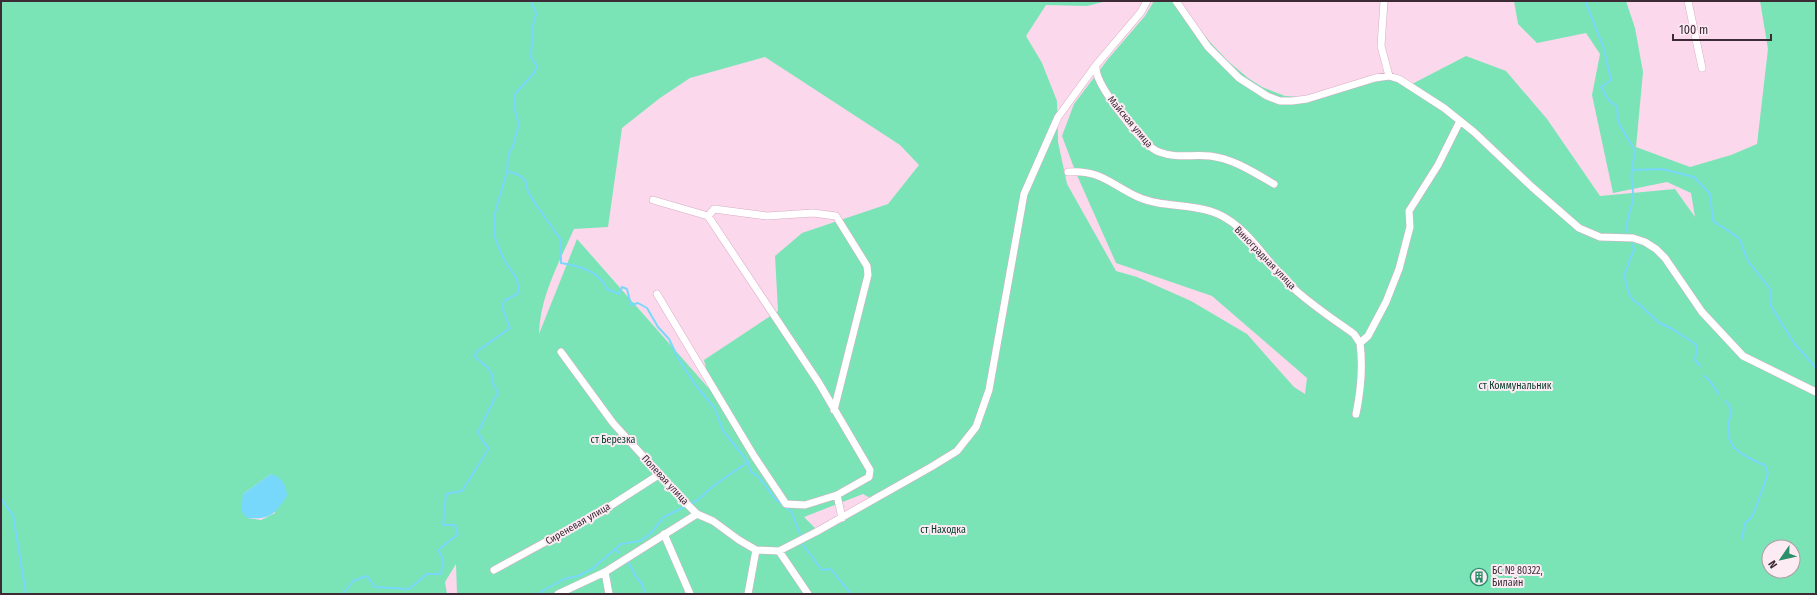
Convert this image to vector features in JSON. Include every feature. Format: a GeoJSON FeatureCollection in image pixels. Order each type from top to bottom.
{"type":"FeatureCollection","features":[{"type":"Feature","properties":{"kind":"street"},"geometry":{"type":"LineString","coordinates":[[748,594],[756,550],[779,551],[842,518],[957,451],[976,427],[989,390],[1024,194],[1058,117],[1096,65],[1141,12],[1147,1]]}},
{"type":"Feature","properties":{"kind":"street"},"geometry":{"type":"LineString","coordinates":[[1176,1],[1208,48],[1240,78],[1267,96],[1280,101],[1307,99],[1374,78],[1389,76],[1399,79],[1444,108],[1474,132],[1532,187],[1579,228],[1600,237],[1633,238],[1645,242],[1656,249],[1665,258],[1702,312],[1743,356],[1816,392]]}},
{"type":"Feature","properties":{"kind":"street"},"geometry":{"type":"LineString","coordinates":[[1384,1],[1381,46],[1389,76]]}},
{"type":"Feature","properties":{"kind":"street"},"geometry":{"type":"LineString","coordinates":[[1688,1],[1702,68]]}},
{"type":"Feature","properties":{"kind":"street","name":"Майская улица"},"geometry":{"type":"LineString","coordinates":[[1096,65],[1097,75],[1112,103],[1145,142],[1156,152],[1177,157],[1208,156],[1224,158],[1239,164],[1274,184]]}},
{"type":"Feature","properties":{"kind":"street"},"geometry":{"type":"LineString","coordinates":[[1356,414],[1361,388],[1362,360],[1360,343],[1368,336],[1400,269],[1410,227],[1409,211],[1438,166],[1460,121]]}},
{"type":"Feature","properties":{"kind":"street","name":"Виноградная улица"},"geometry":{"type":"LineString","coordinates":[[1068,172],[1079,171],[1096,174],[1138,197],[1149,201],[1205,209],[1219,214],[1234,225],[1264,253],[1274,270],[1292,287],[1354,334],[1360,343]]}},
{"type":"Feature","properties":{"kind":"street"},"geometry":{"type":"LineString","coordinates":[[653,200],[708,216],[815,377],[870,470],[869,478],[837,496],[805,505],[786,504],[754,456],[657,294]]}},
{"type":"Feature","properties":{"kind":"street"},"geometry":{"type":"LineString","coordinates":[[708,216],[714,209],[767,216],[813,213],[836,216],[867,266],[868,274],[834,410]]}},
{"type":"Feature","properties":{"kind":"street","name":"Полевая улица"},"geometry":{"type":"LineString","coordinates":[[562,352],[613,423],[682,499],[694,511],[713,521],[739,540],[756,550]]}},
{"type":"Feature","properties":{"kind":"street","name":"Сиреневая улица"},"geometry":{"type":"LineString","coordinates":[[494,570],[604,510],[660,474]]}},
{"type":"Feature","properties":{"kind":"street"},"geometry":{"type":"LineString","coordinates":[[837,496],[842,518]]}},
{"type":"Feature","properties":{"kind":"street"},"geometry":{"type":"LineString","coordinates":[[558,594],[605,572],[664,534],[694,511]]}},
{"type":"Feature","properties":{"kind":"street"},"geometry":{"type":"LineString","coordinates":[[664,534],[690,594]]}},
{"type":"Feature","properties":{"kind":"street"},"geometry":{"type":"LineString","coordinates":[[779,551],[808,594]]}},
{"type":"Feature","properties":{"kind":"street"},"geometry":{"type":"LineString","coordinates":[[605,572],[609,594]]}},
{"type":"Feature","properties":{"kind":"green space"},"geometry":{"type":"Polygon","coordinates":[[[1,1],[1107,1],[1087,6],[1046,5],[1026,36],[1042,63],[1057,101],[1058,142],[1067,184],[1116,271],[1137,277],[1191,301],[1247,334],[1294,387],[1305,394],[1307,378],[1212,296],[1116,263],[1076,173],[1062,136],[1074,104],[1108,59],[1145,16],[1154,1],[1171,1],[1196,24],[1210,42],[1229,62],[1248,78],[1262,87],[1285,96],[1300,97],[1386,74],[1412,84],[1466,56],[1506,71],[1547,119],[1600,196],[1675,189],[1695,217],[1691,193],[1667,182],[1613,193],[1592,95],[1600,54],[1586,33],[1537,43],[1518,24],[1514,1],[1626,1],[1635,28],[1643,72],[1636,147],[1690,167],[1731,155],[1757,144],[1768,49],[1760,1],[1816,1],[1816,594],[457,594],[456,564],[445,582],[447,594],[1,594],[1,1]],[[765,57],[690,78],[660,98],[622,128],[608,227],[574,229],[551,280],[543,306],[539,334],[577,239],[712,392],[704,360],[778,311],[775,256],[802,233],[888,204],[919,165],[900,145],[765,57]],[[271,474],[243,494],[247,518],[261,520],[275,513],[271,474]],[[863,494],[804,517],[816,529],[870,498],[863,494]]]}},
{"type":"Feature","properties":{"kind":"water"},"geometry":{"type":"Polygon","coordinates":[[[271,474],[278,477],[283,482],[286,488],[287,496],[279,507],[267,517],[247,518],[241,511],[243,494],[271,474]]]}},
{"type":"Feature","properties":{"kind":"waterway"},"geometry":{"type":"LineString","coordinates":[[343,594],[353,581],[367,576],[375,587],[409,589],[427,574],[441,574],[443,559],[438,550],[458,534],[455,525],[443,525],[446,494],[462,491],[489,448],[483,442],[478,432],[498,392],[492,382],[493,376],[488,368],[475,357],[476,352],[510,328],[502,307],[504,301],[519,293],[517,279],[504,260],[494,235],[495,213],[507,171],[508,156],[513,146],[519,124],[514,107],[514,95],[534,73],[537,67],[531,57],[533,25],[536,13],[531,1]]}},
{"type":"Feature","properties":{"kind":"waterway"},"geometry":{"type":"LineString","coordinates":[[1585,1],[1603,46],[1611,80],[1601,87],[1609,101],[1617,106],[1618,122],[1635,151],[1632,170],[1662,169],[1694,177],[1710,194],[1713,221],[1739,238],[1748,261],[1771,290],[1771,306],[1794,343],[1816,368]]}},
{"type":"Feature","properties":{"kind":"waterway"},"geometry":{"type":"LineString","coordinates":[[1627,232],[1627,223],[1633,198],[1631,178],[1632,170]]}},
{"type":"Feature","properties":{"kind":"waterway"},"geometry":{"type":"LineString","coordinates":[[507,171],[519,175],[525,180],[528,192],[561,240],[561,263],[588,270],[599,278],[607,289],[619,294],[622,287],[627,289],[631,305],[638,303],[647,308],[658,327],[669,339],[678,358],[694,383],[715,409],[723,431],[748,462],[751,472],[759,477],[775,499],[791,511],[800,534]]}},
{"type":"Feature","properties":{"kind":"waterway"},"geometry":{"type":"LineString","coordinates":[[1632,244],[1634,249],[1624,276],[1629,294],[1633,300],[1658,322],[1697,345],[1695,360],[1700,366]]}},
{"type":"Feature","properties":{"kind":"waterway"},"geometry":{"type":"LineString","coordinates":[[1704,376],[1709,380],[1719,394]]}},
{"type":"Feature","properties":{"kind":"waterway"},"geometry":{"type":"LineString","coordinates":[[1726,401],[1730,408],[1728,431],[1732,445],[1742,454],[1765,465],[1768,473],[1752,517],[1745,523],[1742,539]]}},
{"type":"Feature","properties":{"kind":"waterway"},"geometry":{"type":"LineString","coordinates":[[619,553],[615,549],[621,544],[640,541],[649,535],[664,517],[698,500],[713,486],[748,462]]}},
{"type":"Feature","properties":{"kind":"waterway"},"geometry":{"type":"LineString","coordinates":[[1,499],[13,515],[26,594]]}},
{"type":"Feature","properties":{"kind":"waterway"},"geometry":{"type":"LineString","coordinates":[[803,545],[822,570],[831,569],[851,594]]}},
{"type":"Feature","properties":{"kind":"waterway"},"geometry":{"type":"LineString","coordinates":[[537,594],[564,579],[578,576],[592,569],[614,550]]}},
{"type":"Feature","properties":{"kind":"waterway"},"geometry":{"type":"LineString","coordinates":[[629,563],[636,577],[642,584],[645,594]]}},
{"type":"Feature","properties":{"kind":"place","name":"БС № 80322, Билайн"},"geometry":{"type":"Point","coordinates":[1479,577]}},
{"type":"Feature","properties":{"kind":"park label","name":"ст Коммунальник"},"geometry":{"type":"Point","coordinates":[1515,386]}},
{"type":"Feature","properties":{"kind":"park label","name":"ст Березка"},"geometry":{"type":"Point","coordinates":[613,440]}},
{"type":"Feature","properties":{"kind":"park label","name":"ст Находка"},"geometry":{"type":"Point","coordinates":[943,530]}}]}
